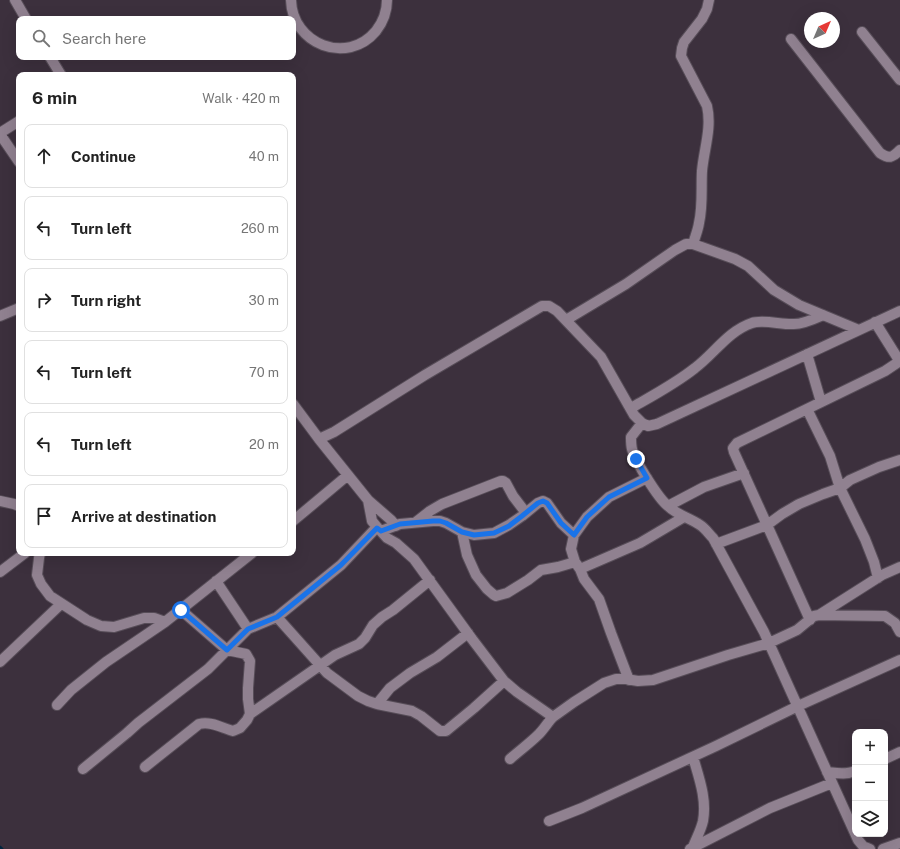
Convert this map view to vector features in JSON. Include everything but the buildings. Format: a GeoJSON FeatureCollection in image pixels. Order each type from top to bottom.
{"type":"FeatureCollection","features":[{"type":"Feature","properties":{"kind":"street"},"geometry":{"type":"LineString","coordinates":[[15,0],[24,16]]}},
{"type":"Feature","properties":{"kind":"street"},"geometry":{"type":"LineString","coordinates":[[292,0],[294,16]]}},
{"type":"Feature","properties":{"kind":"street"},"geometry":{"type":"LineString","coordinates":[[296,21],[312,40],[327,46],[344,48],[360,44],[374,34],[383,20],[386,12],[387,0]]}},
{"type":"Feature","properties":{"kind":"street"},"geometry":{"type":"LineString","coordinates":[[693,244],[700,223],[702,170],[709,124],[709,114],[707,106],[681,56],[684,42],[702,18],[707,9],[709,0]]}},
{"type":"Feature","properties":{"kind":"street"},"geometry":{"type":"LineString","coordinates":[[862,32],[900,80]]}},
{"type":"Feature","properties":{"kind":"street"},"geometry":{"type":"LineString","coordinates":[[791,39],[880,152],[885,156],[891,156],[895,155],[900,150]]}},
{"type":"Feature","properties":{"kind":"street"},"geometry":{"type":"LineString","coordinates":[[52,60],[59,72]]}},
{"type":"Feature","properties":{"kind":"street"},"geometry":{"type":"LineString","coordinates":[[16,123],[0,134],[16,158]]}},
{"type":"Feature","properties":{"kind":"street"},"geometry":{"type":"LineString","coordinates":[[566,320],[626,284],[675,250],[686,244],[693,244],[735,259],[748,266],[774,290],[785,297],[799,305],[859,330]]}},
{"type":"Feature","properties":{"kind":"street"},"geometry":{"type":"LineString","coordinates":[[319,438],[334,432],[425,375],[542,306],[549,306],[557,311],[601,358],[634,415],[642,423],[648,426],[657,424],[900,311]]}},
{"type":"Feature","properties":{"kind":"street"},"geometry":{"type":"LineString","coordinates":[[0,315],[16,309]]}},
{"type":"Feature","properties":{"kind":"street"},"geometry":{"type":"LineString","coordinates":[[630,408],[672,384],[695,368],[718,346],[741,328],[753,322],[804,323],[823,315]]}},
{"type":"Feature","properties":{"kind":"street"},"geometry":{"type":"LineString","coordinates":[[815,618],[768,525],[733,448],[737,443],[885,371],[900,361],[875,322]]}},
{"type":"Feature","properties":{"kind":"street"},"geometry":{"type":"LineString","coordinates":[[807,354],[822,402]]}},
{"type":"Feature","properties":{"kind":"street"},"geometry":{"type":"LineString","coordinates":[[296,408],[368,500],[396,526]]}},
{"type":"Feature","properties":{"kind":"street"},"geometry":{"type":"LineString","coordinates":[[807,409],[830,456],[840,488],[865,539],[874,562],[878,578]]}},
{"type":"Feature","properties":{"kind":"street"},"geometry":{"type":"LineString","coordinates":[[642,423],[631,437],[632,449],[636,459],[660,498],[668,506],[684,517],[700,525],[713,538],[764,632],[858,840],[862,846],[870,849]]}},
{"type":"Feature","properties":{"kind":"street"},"geometry":{"type":"LineString","coordinates":[[716,544],[768,525],[782,514],[799,504],[840,488],[850,480],[879,467],[900,460]]}},
{"type":"Feature","properties":{"kind":"street"},"geometry":{"type":"LineString","coordinates":[[668,506],[704,487],[744,473]]}},
{"type":"Feature","properties":{"kind":"street"},"geometry":{"type":"LineString","coordinates":[[296,518],[348,475]]}},
{"type":"Feature","properties":{"kind":"street"},"geometry":{"type":"LineString","coordinates":[[629,680],[599,599],[584,579],[571,549],[574,535],[587,517],[609,497],[647,478]]}},
{"type":"Feature","properties":{"kind":"street"},"geometry":{"type":"LineString","coordinates":[[416,522],[442,504],[500,481],[504,481],[506,483],[513,496],[526,513]]}},
{"type":"Feature","properties":{"kind":"street"},"geometry":{"type":"LineString","coordinates":[[368,500],[372,521],[387,538],[408,552],[414,559],[504,680],[517,692],[553,717]]}},
{"type":"Feature","properties":{"kind":"street"},"geometry":{"type":"LineString","coordinates":[[0,501],[16,505]]}},
{"type":"Feature","properties":{"kind":"street"},"geometry":{"type":"LineString","coordinates":[[83,769],[138,723],[208,669],[248,629],[277,617],[341,565],[379,529],[400,524],[433,521],[442,522],[462,532],[474,535],[494,533],[509,526],[538,503],[543,501],[547,503],[561,523],[574,535]]}},
{"type":"Feature","properties":{"kind":"street"},"geometry":{"type":"LineString","coordinates":[[442,504],[442,522]]}},
{"type":"Feature","properties":{"kind":"street"},"geometry":{"type":"LineString","coordinates":[[462,532],[467,554],[476,575],[496,596],[507,593],[541,570],[578,565],[640,543],[684,517]]}},
{"type":"Feature","properties":{"kind":"street"},"geometry":{"type":"LineString","coordinates":[[0,572],[22,556]]}},
{"type":"Feature","properties":{"kind":"street"},"geometry":{"type":"LineString","coordinates":[[39,556],[38,575],[50,596],[87,620],[101,626],[114,627],[144,618],[154,618],[165,622]]}},
{"type":"Feature","properties":{"kind":"street"},"geometry":{"type":"LineString","coordinates":[[57,704],[71,690],[106,662],[165,622],[248,556]]}},
{"type":"Feature","properties":{"kind":"street"},"geometry":{"type":"LineString","coordinates":[[510,759],[538,736],[553,717],[604,684],[616,680],[653,680],[769,643],[797,630],[878,578],[900,567]]}},
{"type":"Feature","properties":{"kind":"street"},"geometry":{"type":"LineString","coordinates":[[145,768],[199,724],[205,722],[211,723],[233,731],[240,728],[250,714],[335,655],[359,644],[365,638],[373,625],[430,580]]}},
{"type":"Feature","properties":{"kind":"street"},"geometry":{"type":"LineString","coordinates":[[216,581],[248,629]]}},
{"type":"Feature","properties":{"kind":"street"},"geometry":{"type":"LineString","coordinates":[[0,662],[61,604]]}},
{"type":"Feature","properties":{"kind":"street"},"geometry":{"type":"LineString","coordinates":[[181,610],[227,650],[246,654],[250,661],[248,693],[250,714]]}},
{"type":"Feature","properties":{"kind":"street"},"geometry":{"type":"LineString","coordinates":[[815,618],[885,616],[896,623],[900,632]]}},
{"type":"Feature","properties":{"kind":"street"},"geometry":{"type":"LineString","coordinates":[[277,617],[327,673],[358,696],[377,704],[412,711],[440,731],[446,731],[474,708],[504,680]]}},
{"type":"Feature","properties":{"kind":"street"},"geometry":{"type":"LineString","coordinates":[[377,704],[390,688],[410,673],[437,657],[468,633]]}},
{"type":"Feature","properties":{"kind":"street"},"geometry":{"type":"LineString","coordinates":[[549,821],[582,808],[798,706],[900,660]]}},
{"type":"Feature","properties":{"kind":"street"},"geometry":{"type":"LineString","coordinates":[[888,758],[900,752]]}},
{"type":"Feature","properties":{"kind":"street"},"geometry":{"type":"LineString","coordinates":[[691,848],[703,822],[704,807],[702,790],[692,757]]}},
{"type":"Feature","properties":{"kind":"street"},"geometry":{"type":"LineString","coordinates":[[827,772],[842,774],[852,773]]}},
{"type":"Feature","properties":{"kind":"street"},"geometry":{"type":"LineString","coordinates":[[691,848],[770,808],[832,783]]}},
{"type":"Feature","properties":{"kind":"street"},"geometry":{"type":"LineString","coordinates":[[883,849],[900,844]]}},
{"type":"Feature","properties":{"kind":"route"},"geometry":{"type":"LineString","coordinates":[[181,610],[227,650],[248,629],[277,617],[341,565],[377,528],[381,531],[400,524],[440,521],[462,532],[474,535],[494,533],[509,526],[538,503],[543,501],[547,503],[561,523],[574,535],[587,517],[609,497],[647,478],[636,459]]}}]}
